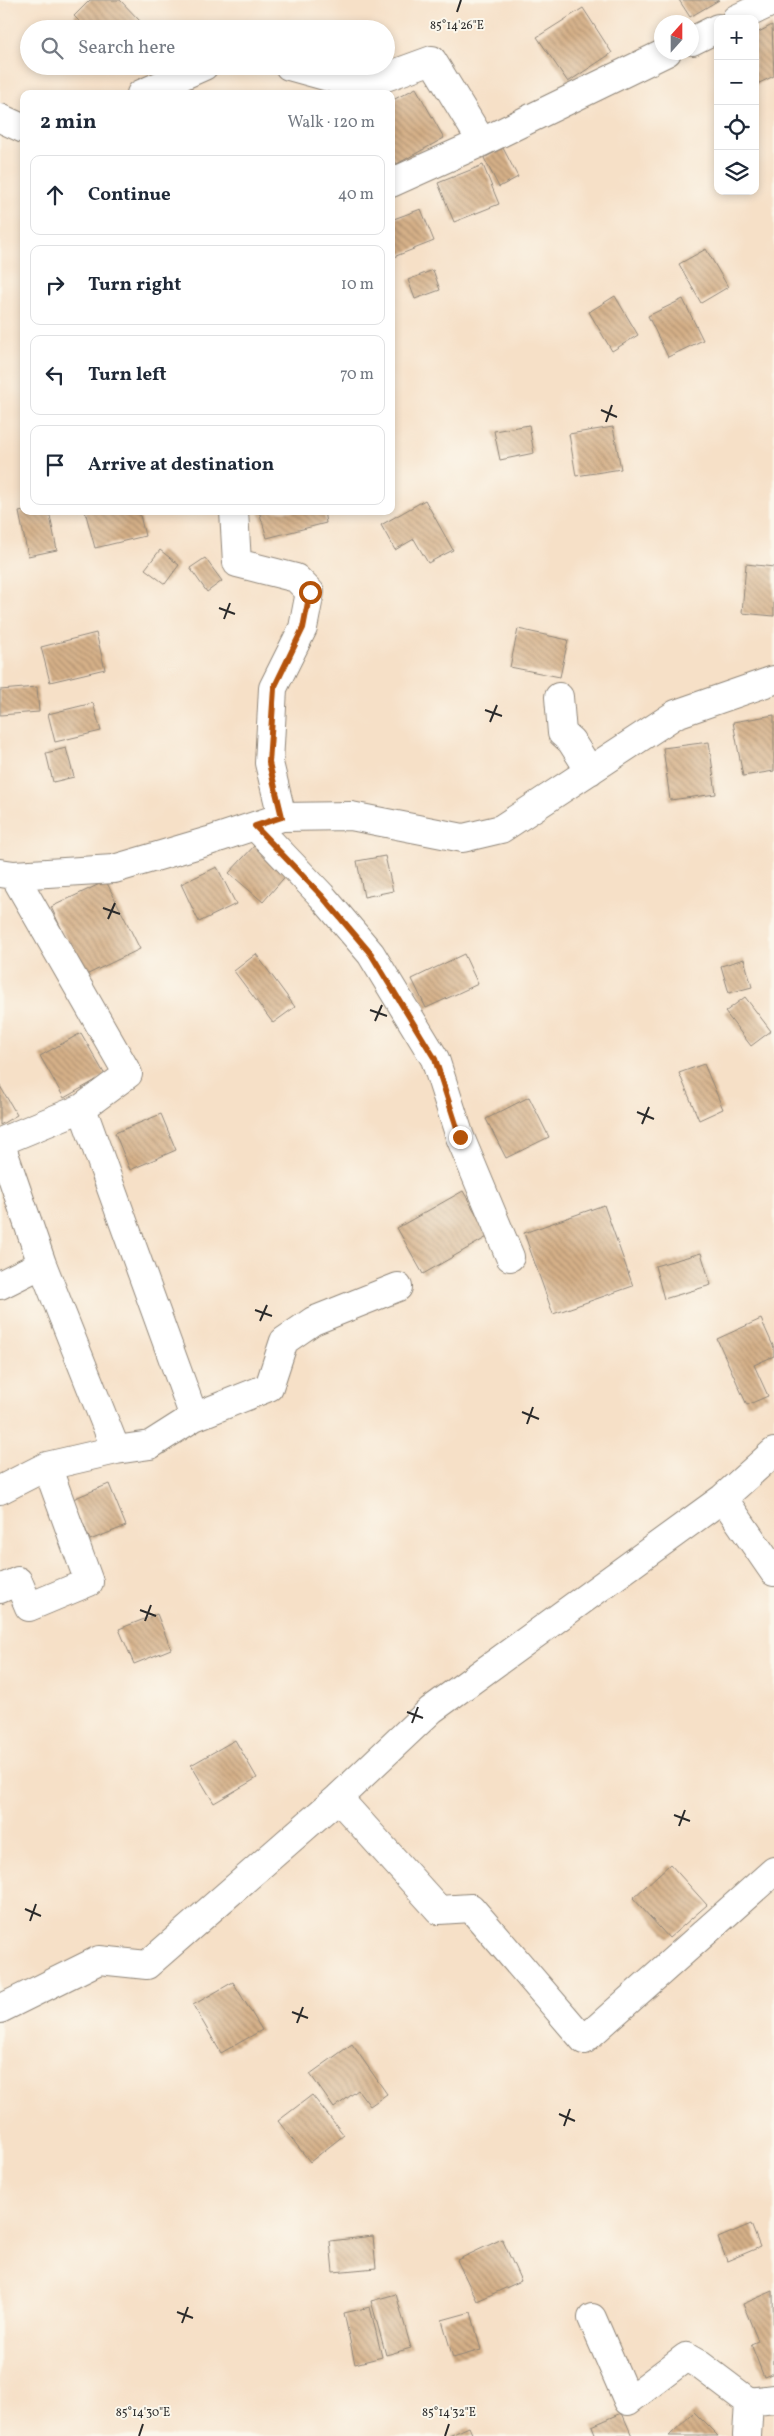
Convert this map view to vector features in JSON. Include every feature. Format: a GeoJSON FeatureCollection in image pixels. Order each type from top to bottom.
{"type":"FeatureCollection","features":[{"type":"Feature","properties":{"kind":"street"},"geometry":{"type":"LineString","coordinates":[[744,15],[774,0]]}},
{"type":"Feature","properties":{"kind":"street"},"geometry":{"type":"LineString","coordinates":[[699,37],[714,30]]}},
{"type":"Feature","properties":{"kind":"street"},"geometry":{"type":"LineString","coordinates":[[395,181],[482,142],[654,58]]}},
{"type":"Feature","properties":{"kind":"street"},"geometry":{"type":"LineString","coordinates":[[395,74],[432,60],[482,142]]}},
{"type":"Feature","properties":{"kind":"street"},"geometry":{"type":"LineString","coordinates":[[150,90],[184,75]]}},
{"type":"Feature","properties":{"kind":"street"},"geometry":{"type":"LineString","coordinates":[[321,75],[361,86],[391,75]]}},
{"type":"Feature","properties":{"kind":"street"},"geometry":{"type":"LineString","coordinates":[[0,118],[20,128]]}},
{"type":"Feature","properties":{"kind":"street"},"geometry":{"type":"LineString","coordinates":[[234,515],[237,564],[296,578],[310,592],[303,628],[274,688],[269,763],[282,817]]}},
{"type":"Feature","properties":{"kind":"street"},"geometry":{"type":"LineString","coordinates":[[116,1450],[42,1264],[0,1142],[82,1108],[128,1074],[7,874],[114,869],[282,817],[351,816],[463,838],[501,830],[676,714],[774,680]]}},
{"type":"Feature","properties":{"kind":"street"},"geometry":{"type":"LineString","coordinates":[[559,697],[562,733],[570,741],[590,771]]}},
{"type":"Feature","properties":{"kind":"street"},"geometry":{"type":"LineString","coordinates":[[255,826],[321,895],[371,954],[435,1059],[460,1137],[510,1257]]}},
{"type":"Feature","properties":{"kind":"street"},"geometry":{"type":"LineString","coordinates":[[82,1108],[194,1417]]}},
{"type":"Feature","properties":{"kind":"street"},"geometry":{"type":"LineString","coordinates":[[0,1285],[42,1264]]}},
{"type":"Feature","properties":{"kind":"street"},"geometry":{"type":"LineString","coordinates":[[0,1490],[47,1466],[116,1450],[150,1445],[194,1417],[269,1387],[284,1340],[313,1321],[398,1287]]}},
{"type":"Feature","properties":{"kind":"street"},"geometry":{"type":"LineString","coordinates":[[0,2009],[100,1960],[147,1965],[338,1798],[431,1710],[723,1498],[774,1452]]}},
{"type":"Feature","properties":{"kind":"street"},"geometry":{"type":"LineString","coordinates":[[0,1589],[18,1581],[29,1607],[89,1582],[47,1466]]}},
{"type":"Feature","properties":{"kind":"street"},"geometry":{"type":"LineString","coordinates":[[723,1498],[774,1572]]}},
{"type":"Feature","properties":{"kind":"street"},"geometry":{"type":"LineString","coordinates":[[338,1798],[439,1910],[471,1908],[584,2040],[774,1871]]}},
{"type":"Feature","properties":{"kind":"street"},"geometry":{"type":"LineString","coordinates":[[592,2318],[628,2401],[686,2358],[761,2400],[747,2436]]}},
{"type":"Feature","properties":{"kind":"building"},"geometry":{"type":"Polygon","coordinates":[[[90,0],[120,0],[139,20],[78,20],[74,16],[90,0]]]}},
{"type":"Feature","properties":{"kind":"building"},"geometry":{"type":"Polygon","coordinates":[[[679,0],[719,0],[693,15],[689,15],[679,0]]]}},
{"type":"Feature","properties":{"kind":"building"},"geometry":{"type":"Polygon","coordinates":[[[583,8],[612,53],[568,82],[537,37],[583,8]]]}},
{"type":"Feature","properties":{"kind":"building"},"geometry":{"type":"Polygon","coordinates":[[[772,25],[774,76],[759,83],[759,60],[759,32],[772,25]]]}},
{"type":"Feature","properties":{"kind":"building"},"geometry":{"type":"Polygon","coordinates":[[[416,88],[444,138],[397,164],[395,160],[395,99],[416,88]]]}},
{"type":"Feature","properties":{"kind":"building"},"geometry":{"type":"Polygon","coordinates":[[[503,148],[518,177],[499,187],[484,158],[503,148]]]}},
{"type":"Feature","properties":{"kind":"building"},"geometry":{"type":"Polygon","coordinates":[[[483,165],[499,204],[454,222],[438,183],[483,165]]]}},
{"type":"Feature","properties":{"kind":"building"},"geometry":{"type":"Polygon","coordinates":[[[421,209],[434,241],[395,256],[395,219],[421,209]]]}},
{"type":"Feature","properties":{"kind":"building"},"geometry":{"type":"Polygon","coordinates":[[[706,249],[728,287],[701,303],[679,264],[706,249]]]}},
{"type":"Feature","properties":{"kind":"building"},"geometry":{"type":"Polygon","coordinates":[[[433,270],[440,290],[415,299],[408,280],[433,270]]]}},
{"type":"Feature","properties":{"kind":"building"},"geometry":{"type":"Polygon","coordinates":[[[615,296],[638,335],[612,351],[589,312],[615,296]]]}},
{"type":"Feature","properties":{"kind":"building"},"geometry":{"type":"Polygon","coordinates":[[[683,299],[703,340],[668,357],[648,316],[683,299]]]}},
{"type":"Feature","properties":{"kind":"building"},"geometry":{"type":"Polygon","coordinates":[[[529,425],[534,453],[500,460],[494,431],[529,425]]]}},
{"type":"Feature","properties":{"kind":"building"},"geometry":{"type":"Polygon","coordinates":[[[613,427],[621,469],[576,476],[569,434],[613,427]]]}},
{"type":"Feature","properties":{"kind":"building"},"geometry":{"type":"Polygon","coordinates":[[[425,500],[453,550],[428,563],[414,539],[395,550],[381,525],[425,500]]]}},
{"type":"Feature","properties":{"kind":"building"},"geometry":{"type":"Polygon","coordinates":[[[19,512],[20,515],[50,515],[57,550],[28,556],[19,512]]]}},
{"type":"Feature","properties":{"kind":"building"},"geometry":{"type":"Polygon","coordinates":[[[86,515],[140,515],[145,536],[95,548],[86,515]]]}},
{"type":"Feature","properties":{"kind":"building"},"geometry":{"type":"Polygon","coordinates":[[[260,515],[325,515],[326,523],[267,538],[260,515]]]}},
{"type":"Feature","properties":{"kind":"building"},"geometry":{"type":"Polygon","coordinates":[[[160,550],[179,565],[165,584],[145,569],[160,550]]]}},
{"type":"Feature","properties":{"kind":"building"},"geometry":{"type":"Polygon","coordinates":[[[205,558],[222,581],[207,592],[190,568],[205,558]]]}},
{"type":"Feature","properties":{"kind":"building"},"geometry":{"type":"Polygon","coordinates":[[[746,564],[774,567],[774,616],[742,613],[746,564]]]}},
{"type":"Feature","properties":{"kind":"building"},"geometry":{"type":"Polygon","coordinates":[[[518,629],[568,640],[560,677],[510,667],[518,629]]]}},
{"type":"Feature","properties":{"kind":"building"},"geometry":{"type":"Polygon","coordinates":[[[96,633],[105,669],[50,682],[41,647],[96,633]]]}},
{"type":"Feature","properties":{"kind":"building"},"geometry":{"type":"Polygon","coordinates":[[[37,687],[39,712],[0,715],[0,690],[37,687]]]}},
{"type":"Feature","properties":{"kind":"building"},"geometry":{"type":"Polygon","coordinates":[[[93,703],[101,731],[55,742],[48,714],[93,703]]]}},
{"type":"Feature","properties":{"kind":"building"},"geometry":{"type":"Polygon","coordinates":[[[774,715],[774,771],[743,776],[733,722],[774,715]]]}},
{"type":"Feature","properties":{"kind":"building"},"geometry":{"type":"Polygon","coordinates":[[[709,742],[716,794],[670,800],[663,748],[709,742]]]}},
{"type":"Feature","properties":{"kind":"building"},"geometry":{"type":"Polygon","coordinates":[[[66,748],[74,777],[53,782],[46,753],[66,748]]]}},
{"type":"Feature","properties":{"kind":"building"},"geometry":{"type":"Polygon","coordinates":[[[256,844],[289,872],[263,902],[229,873],[256,844]]]}},
{"type":"Feature","properties":{"kind":"building"},"geometry":{"type":"Polygon","coordinates":[[[385,856],[393,891],[364,897],[357,861],[385,856]]]}},
{"type":"Feature","properties":{"kind":"building"},"geometry":{"type":"Polygon","coordinates":[[[217,867],[236,904],[199,922],[181,884],[217,867]]]}},
{"type":"Feature","properties":{"kind":"building"},"geometry":{"type":"Polygon","coordinates":[[[106,881],[140,949],[84,976],[51,907],[106,881]]]}},
{"type":"Feature","properties":{"kind":"building"},"geometry":{"type":"Polygon","coordinates":[[[256,954],[295,1007],[273,1023],[234,971],[256,954]]]}},
{"type":"Feature","properties":{"kind":"building"},"geometry":{"type":"Polygon","coordinates":[[[464,954],[478,984],[426,1008],[412,979],[464,954]]]}},
{"type":"Feature","properties":{"kind":"building"},"geometry":{"type":"Polygon","coordinates":[[[744,959],[752,987],[729,993],[721,966],[744,959]]]}},
{"type":"Feature","properties":{"kind":"building"},"geometry":{"type":"Polygon","coordinates":[[[745,997],[771,1031],[751,1046],[725,1012],[745,997]]]}},
{"type":"Feature","properties":{"kind":"building"},"geometry":{"type":"Polygon","coordinates":[[[81,1033],[105,1075],[64,1098],[40,1056],[81,1033]]]}},
{"type":"Feature","properties":{"kind":"building"},"geometry":{"type":"Polygon","coordinates":[[[704,1064],[723,1109],[699,1120],[679,1073],[704,1064]]]}},
{"type":"Feature","properties":{"kind":"building"},"geometry":{"type":"Polygon","coordinates":[[[0,1086],[17,1115],[0,1125],[0,1086]]]}},
{"type":"Feature","properties":{"kind":"building"},"geometry":{"type":"Polygon","coordinates":[[[529,1097],[549,1137],[506,1158],[486,1119],[529,1097]]]}},
{"type":"Feature","properties":{"kind":"building"},"geometry":{"type":"Polygon","coordinates":[[[161,1114],[176,1150],[130,1170],[115,1133],[161,1114]]]}},
{"type":"Feature","properties":{"kind":"building"},"geometry":{"type":"Polygon","coordinates":[[[463,1191],[489,1236],[423,1274],[397,1228],[463,1191]]]}},
{"type":"Feature","properties":{"kind":"building"},"geometry":{"type":"Polygon","coordinates":[[[604,1205],[633,1286],[553,1314],[524,1233],[604,1205]]]}},
{"type":"Feature","properties":{"kind":"building"},"geometry":{"type":"Polygon","coordinates":[[[701,1253],[711,1285],[664,1299],[655,1266],[701,1253]]]}},
{"type":"Feature","properties":{"kind":"building"},"geometry":{"type":"Polygon","coordinates":[[[761,1319],[774,1348],[774,1356],[754,1365],[768,1396],[747,1405],[717,1339],[761,1319]]]}},
{"type":"Feature","properties":{"kind":"building"},"geometry":{"type":"Polygon","coordinates":[[[109,1484],[126,1526],[90,1540],[73,1499],[109,1484]]]}},
{"type":"Feature","properties":{"kind":"building"},"geometry":{"type":"Polygon","coordinates":[[[157,1614],[171,1649],[134,1664],[119,1629],[157,1614]]]}},
{"type":"Feature","properties":{"kind":"building"},"geometry":{"type":"Polygon","coordinates":[[[235,1740],[257,1778],[214,1803],[191,1765],[235,1740]]]}},
{"type":"Feature","properties":{"kind":"building"},"geometry":{"type":"Polygon","coordinates":[[[670,1864],[707,1905],[669,1938],[633,1898],[670,1864]]]}},
{"type":"Feature","properties":{"kind":"building"},"geometry":{"type":"Polygon","coordinates":[[[233,1982],[262,2030],[221,2053],[193,2005],[233,1982]]]}},
{"type":"Feature","properties":{"kind":"building"},"geometry":{"type":"Polygon","coordinates":[[[352,2044],[387,2094],[370,2106],[358,2090],[334,2108],[310,2074],[352,2044]]]}},
{"type":"Feature","properties":{"kind":"building"},"geometry":{"type":"Polygon","coordinates":[[[312,2095],[344,2135],[310,2162],[278,2121],[312,2095]]]}},
{"type":"Feature","properties":{"kind":"building"},"geometry":{"type":"Polygon","coordinates":[[[751,2224],[760,2247],[727,2261],[718,2238],[751,2224]]]}},
{"type":"Feature","properties":{"kind":"building"},"geometry":{"type":"Polygon","coordinates":[[[373,2236],[376,2268],[333,2272],[330,2241],[373,2236]]]}},
{"type":"Feature","properties":{"kind":"building"},"geometry":{"type":"Polygon","coordinates":[[[502,2239],[521,2281],[477,2301],[457,2260],[502,2239]]]}},
{"type":"Feature","properties":{"kind":"building"},"geometry":{"type":"Polygon","coordinates":[[[773,2291],[774,2373],[764,2377],[751,2344],[758,2341],[743,2304],[773,2291]]]}},
{"type":"Feature","properties":{"kind":"building"},"geometry":{"type":"Polygon","coordinates":[[[396,2294],[411,2348],[386,2355],[371,2301],[396,2294]]]}},
{"type":"Feature","properties":{"kind":"building"},"geometry":{"type":"Polygon","coordinates":[[[370,2307],[382,2357],[355,2364],[344,2313],[370,2307]]]}},
{"type":"Feature","properties":{"kind":"building"},"geometry":{"type":"Polygon","coordinates":[[[471,2312],[481,2350],[453,2358],[442,2320],[471,2312]]]}},
{"type":"Feature","properties":{"kind":"building"},"geometry":{"type":"Polygon","coordinates":[[[694,2412],[718,2436],[669,2436],[694,2412]]]}},
{"type":"Feature","properties":{"kind":"building"},"geometry":{"type":"Polygon","coordinates":[[[622,2413],[632,2436],[596,2436],[592,2426],[622,2413]]]}},
{"type":"Feature","properties":{"kind":"building"},"geometry":{"type":"Polygon","coordinates":[[[469,2427],[473,2436],[449,2436],[469,2427]]]}},
{"type":"Feature","properties":{"kind":"route"},"geometry":{"type":"LineString","coordinates":[[310,592],[303,628],[274,688],[269,763],[282,817],[255,826],[321,895],[371,954],[435,1059],[460,1137]]}}]}
